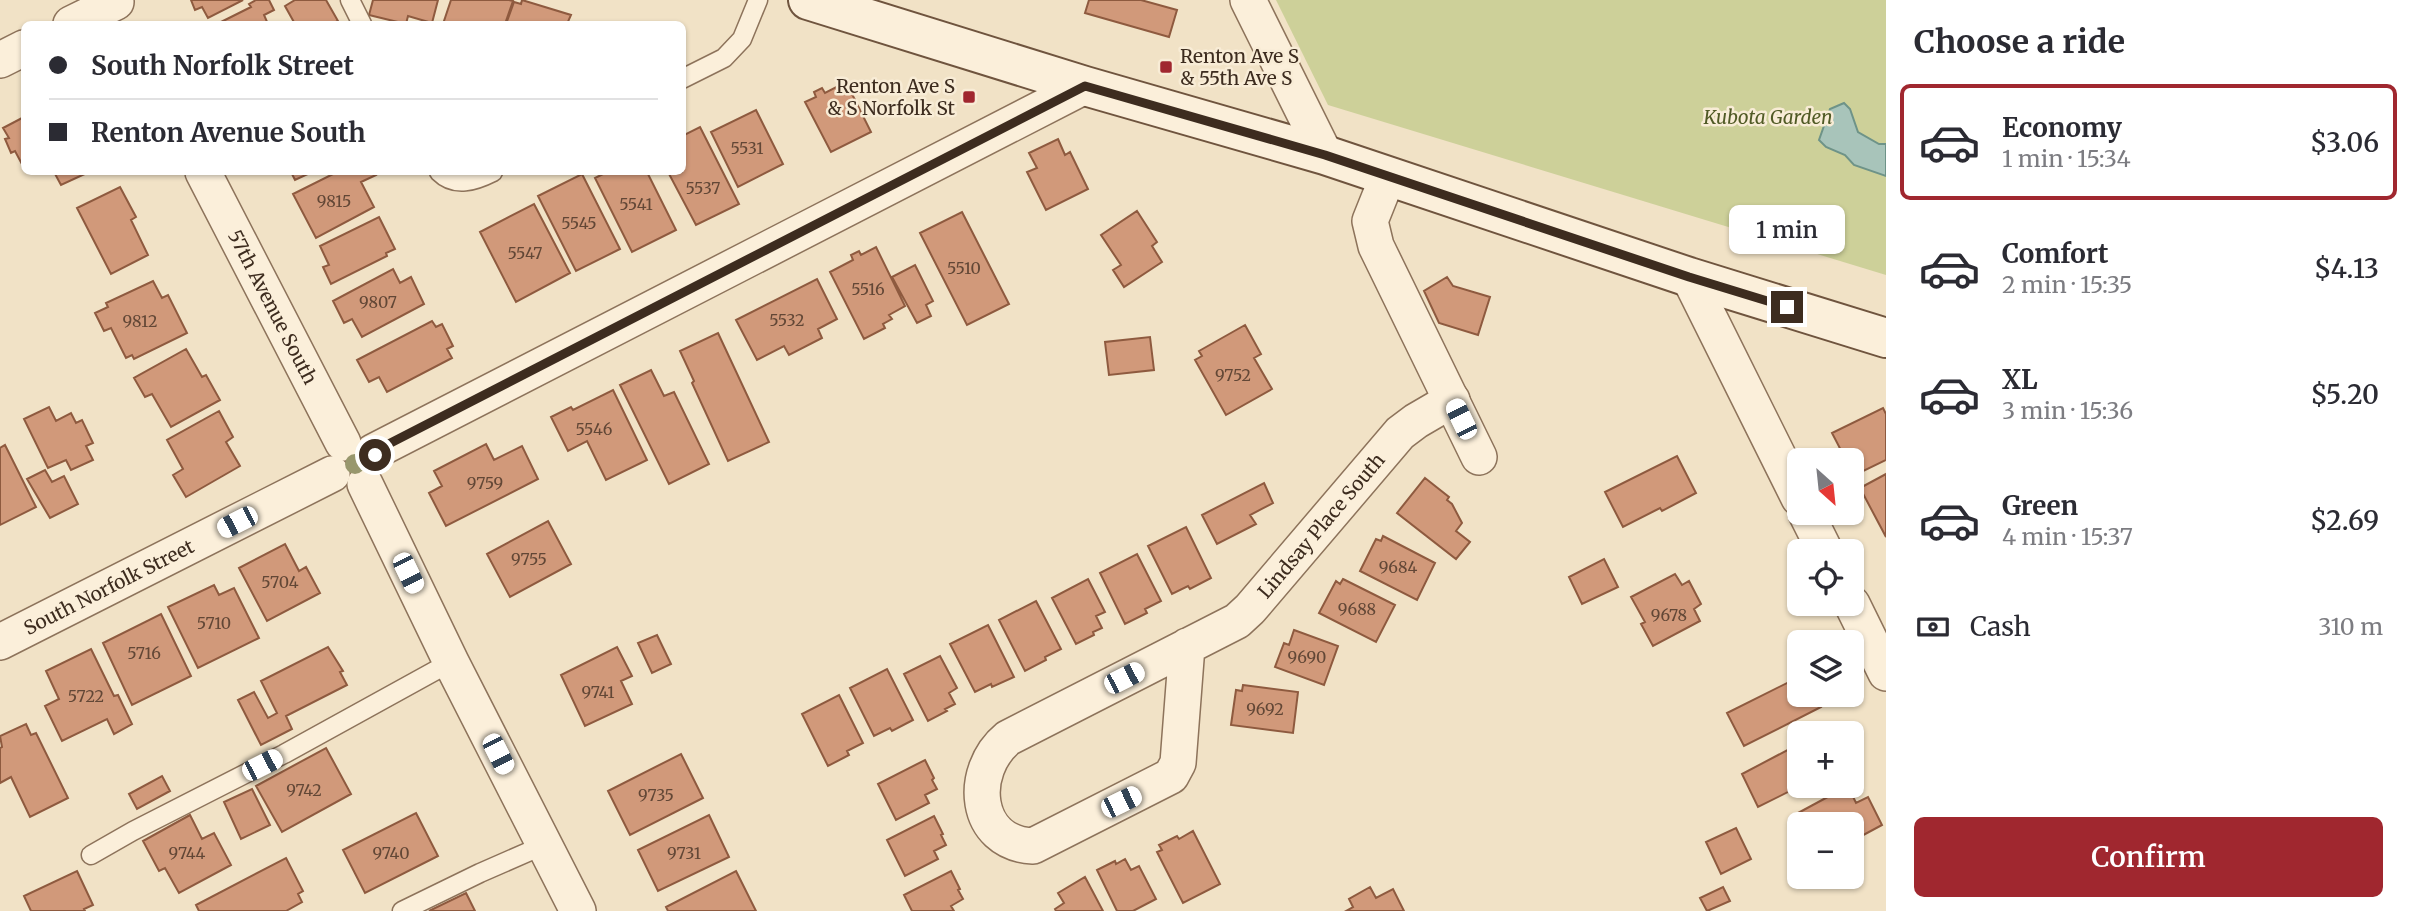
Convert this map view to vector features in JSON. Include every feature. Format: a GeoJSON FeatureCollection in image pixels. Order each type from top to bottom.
{"type":"FeatureCollection","features":[{"type":"Feature","properties":{"kind":"main road"},"geometry":{"type":"LineString","coordinates":[[808,0],[1085,86],[1325,155],[1689,277],[1886,338]]}},
{"type":"Feature","properties":{"kind":"street"},"geometry":{"type":"LineString","coordinates":[[1248,0],[1325,155]]}},
{"type":"Feature","properties":{"kind":"street"},"geometry":{"type":"LineString","coordinates":[[81,21],[119,9]]}},
{"type":"Feature","properties":{"kind":"street"},"geometry":{"type":"LineString","coordinates":[[0,60],[21,50]]}},
{"type":"Feature","properties":{"kind":"street","name":"South Norfolk Street"},"geometry":{"type":"LineString","coordinates":[[0,642],[1085,86]]}},
{"type":"Feature","properties":{"kind":"street","name":"57th Avenue South"},"geometry":{"type":"LineString","coordinates":[[205,175],[578,911]]}},
{"type":"Feature","properties":{"kind":"street"},"geometry":{"type":"LineString","coordinates":[[1388,176],[1370,221],[1376,246],[1479,457]]}},
{"type":"Feature","properties":{"kind":"street"},"geometry":{"type":"LineString","coordinates":[[1689,277],[1787,474]]}},
{"type":"Feature","properties":{"kind":"street","name":"Lindsay Place South"},"geometry":{"type":"LineString","coordinates":[[1187,646],[1178,763],[1171,776],[1033,846],[1008,841],[995,831],[982,799],[982,780],[996,747],[1014,735],[1187,646],[1237,621],[1400,433],[1451,400]]}},
{"type":"Feature","properties":{"kind":"street"},"geometry":{"type":"LineString","coordinates":[[1858,616],[1886,673]]}},
{"type":"Feature","properties":{"kind":"lane"},"geometry":{"type":"LineString","coordinates":[[350,0],[360,21]]}},
{"type":"Feature","properties":{"kind":"lane"},"geometry":{"type":"LineString","coordinates":[[686,77],[724,58],[742,39],[758,0]]}},
{"type":"Feature","properties":{"kind":"lane"},"geometry":{"type":"LineString","coordinates":[[442,175],[456,183],[487,175]]}},
{"type":"Feature","properties":{"kind":"lane"},"geometry":{"type":"LineString","coordinates":[[91,855],[284,754],[451,662]]}},
{"type":"Feature","properties":{"kind":"lane"},"geometry":{"type":"LineString","coordinates":[[402,911],[544,845]]}},
{"type":"Feature","properties":{"kind":"green space","name":"Kubota Garden"},"geometry":{"type":"Polygon","coordinates":[[[1276,0],[1886,0],[1886,275],[1328,105],[1276,0]]]}},
{"type":"Feature","properties":{"kind":"water"},"geometry":{"type":"Polygon","coordinates":[[[1844,103],[1850,109],[1858,132],[1879,144],[1886,144],[1886,176],[1854,165],[1845,155],[1826,147],[1819,140],[1830,109],[1844,103]]]}},
{"type":"Feature","properties":{"kind":"building"},"geometry":{"type":"Polygon","coordinates":[[[191,0],[243,0],[208,18],[202,7],[195,10],[191,0]]]}},
{"type":"Feature","properties":{"kind":"building"},"geometry":{"type":"Polygon","coordinates":[[[256,0],[269,0],[274,10],[264,15],[267,21],[223,21],[251,7],[249,4],[256,0]]]}},
{"type":"Feature","properties":{"kind":"building"},"geometry":{"type":"Polygon","coordinates":[[[295,0],[326,0],[338,21],[293,21],[285,6],[295,0]]]}},
{"type":"Feature","properties":{"kind":"building"},"geometry":{"type":"Polygon","coordinates":[[[373,0],[438,0],[433,21],[408,16],[407,21],[394,21],[369,15],[373,0]]]}},
{"type":"Feature","properties":{"kind":"building"},"geometry":{"type":"Polygon","coordinates":[[[451,0],[513,1],[506,21],[444,21],[451,0]]]}},
{"type":"Feature","properties":{"kind":"building"},"geometry":{"type":"Polygon","coordinates":[[[522,0],[571,15],[568,21],[507,21],[514,2],[521,4],[522,0]]]}},
{"type":"Feature","properties":{"kind":"building"},"geometry":{"type":"Polygon","coordinates":[[[1089,0],[1141,0],[1177,10],[1169,37],[1085,13],[1089,0]]]}},
{"type":"Feature","properties":{"kind":"building"},"geometry":{"type":"Polygon","coordinates":[[[846,82],[871,132],[831,152],[805,102],[816,97],[814,92],[822,88],[825,93],[846,82]]]}},
{"type":"Feature","properties":{"kind":"building"},"geometry":{"type":"Polygon","coordinates":[[[756,110],[783,164],[738,187],[711,132],[756,110]]]}},
{"type":"Feature","properties":{"kind":"building"},"geometry":{"type":"Polygon","coordinates":[[[21,119],[21,162],[15,151],[11,153],[5,139],[9,138],[3,128],[21,119]]]}},
{"type":"Feature","properties":{"kind":"building"},"geometry":{"type":"Polygon","coordinates":[[[700,127],[739,204],[696,225],[670,175],[686,175],[686,134],[700,127]]]}},
{"type":"Feature","properties":{"kind":"building"},"geometry":{"type":"Polygon","coordinates":[[[1058,139],[1065,155],[1070,152],[1088,189],[1046,210],[1027,172],[1037,168],[1029,153],[1058,139]]]}},
{"type":"Feature","properties":{"kind":"building"},"geometry":{"type":"Polygon","coordinates":[[[56,175],[83,175],[61,185],[56,175]]]}},
{"type":"Feature","properties":{"kind":"building"},"geometry":{"type":"Polygon","coordinates":[[[292,175],[306,175],[295,180],[292,175]]]}},
{"type":"Feature","properties":{"kind":"building"},"geometry":{"type":"Polygon","coordinates":[[[331,175],[376,175],[361,182],[374,207],[316,238],[293,194],[331,175]]]}},
{"type":"Feature","properties":{"kind":"building"},"geometry":{"type":"Polygon","coordinates":[[[583,175],[620,249],[576,271],[538,196],[583,175]]]}},
{"type":"Feature","properties":{"kind":"building"},"geometry":{"type":"Polygon","coordinates":[[[601,175],[648,175],[676,230],[632,252],[595,178],[601,175]]]}},
{"type":"Feature","properties":{"kind":"building"},"geometry":{"type":"Polygon","coordinates":[[[120,187],[136,217],[131,220],[148,255],[111,274],[77,208],[120,187]]]}},
{"type":"Feature","properties":{"kind":"building"},"geometry":{"type":"Polygon","coordinates":[[[534,204],[570,273],[516,302],[480,232],[534,204]]]}},
{"type":"Feature","properties":{"kind":"building"},"geometry":{"type":"Polygon","coordinates":[[[1137,211],[1157,242],[1152,246],[1162,262],[1124,287],[1113,270],[1121,265],[1101,235],[1137,211]]]}},
{"type":"Feature","properties":{"kind":"building"},"geometry":{"type":"Polygon","coordinates":[[[962,212],[1009,304],[967,325],[920,233],[962,212]]]}},
{"type":"Feature","properties":{"kind":"building"},"geometry":{"type":"Polygon","coordinates":[[[379,217],[395,249],[386,253],[387,256],[331,284],[323,267],[329,265],[320,246],[379,217]]]}},
{"type":"Feature","properties":{"kind":"building"},"geometry":{"type":"Polygon","coordinates":[[[876,247],[905,306],[889,315],[892,319],[883,324],[885,328],[864,339],[830,272],[853,260],[851,255],[859,251],[861,255],[876,247]]]}},
{"type":"Feature","properties":{"kind":"building"},"geometry":{"type":"Polygon","coordinates":[[[915,265],[933,301],[926,305],[931,316],[917,323],[892,277],[915,265]]]}},
{"type":"Feature","properties":{"kind":"building"},"geometry":{"type":"Polygon","coordinates":[[[393,269],[400,283],[411,277],[424,304],[362,337],[352,319],[344,323],[333,301],[393,269]]]}},
{"type":"Feature","properties":{"kind":"building"},"geometry":{"type":"Polygon","coordinates":[[[1447,277],[1453,286],[1490,297],[1478,335],[1439,323],[1424,291],[1447,277]]]}},
{"type":"Feature","properties":{"kind":"building"},"geometry":{"type":"Polygon","coordinates":[[[817,279],[837,319],[818,329],[822,338],[789,355],[784,346],[757,360],[736,320],[817,279]]]}},
{"type":"Feature","properties":{"kind":"building"},"geometry":{"type":"Polygon","coordinates":[[[153,281],[162,298],[168,295],[187,333],[134,359],[132,355],[126,358],[111,328],[104,331],[95,313],[108,307],[106,303],[153,281]]]}},
{"type":"Feature","properties":{"kind":"building"},"geometry":{"type":"Polygon","coordinates":[[[432,321],[436,327],[442,324],[453,346],[447,349],[452,358],[387,392],[379,377],[369,382],[357,360],[432,321]]]}},
{"type":"Feature","properties":{"kind":"building"},"geometry":{"type":"Polygon","coordinates":[[[1245,325],[1261,354],[1254,358],[1272,389],[1226,415],[1195,360],[1202,356],[1199,351],[1245,325]]]}},
{"type":"Feature","properties":{"kind":"building"},"geometry":{"type":"Polygon","coordinates":[[[718,333],[769,442],[728,461],[680,351],[718,333]]]}},
{"type":"Feature","properties":{"kind":"building"},"geometry":{"type":"Polygon","coordinates":[[[1150,337],[1154,370],[1109,375],[1105,342],[1150,337]]]}},
{"type":"Feature","properties":{"kind":"building"},"geometry":{"type":"Polygon","coordinates":[[[186,349],[202,377],[206,375],[220,400],[171,427],[152,394],[145,397],[134,378],[186,349]]]}},
{"type":"Feature","properties":{"kind":"building"},"geometry":{"type":"Polygon","coordinates":[[[651,370],[664,396],[674,392],[709,464],[669,484],[620,385],[651,370]]]}},
{"type":"Feature","properties":{"kind":"building"},"geometry":{"type":"Polygon","coordinates":[[[613,390],[647,460],[606,480],[587,441],[568,451],[551,417],[571,407],[573,410],[613,390]]]}},
{"type":"Feature","properties":{"kind":"building"},"geometry":{"type":"Polygon","coordinates":[[[49,407],[56,421],[71,413],[76,423],[82,420],[93,443],[86,446],[93,460],[71,470],[66,460],[48,468],[24,419],[49,407]]]}},
{"type":"Feature","properties":{"kind":"building"},"geometry":{"type":"Polygon","coordinates":[[[1883,408],[1886,414],[1886,460],[1864,471],[1864,448],[1840,448],[1832,433],[1883,408]]]}},
{"type":"Feature","properties":{"kind":"building"},"geometry":{"type":"Polygon","coordinates":[[[219,411],[233,437],[226,442],[240,466],[186,497],[173,475],[183,469],[167,440],[219,411]]]}},
{"type":"Feature","properties":{"kind":"building"},"geometry":{"type":"Polygon","coordinates":[[[486,444],[494,460],[522,446],[538,479],[446,526],[429,493],[442,486],[434,471],[486,444]]]}},
{"type":"Feature","properties":{"kind":"building"},"geometry":{"type":"Polygon","coordinates":[[[5,445],[36,507],[0,525],[0,448],[5,445]]]}},
{"type":"Feature","properties":{"kind":"building"},"geometry":{"type":"Polygon","coordinates":[[[1677,456],[1696,493],[1623,527],[1605,492],[1677,456]]]}},
{"type":"Feature","properties":{"kind":"building"},"geometry":{"type":"Polygon","coordinates":[[[45,470],[52,482],[64,476],[78,504],[50,518],[27,479],[45,470]]]}},
{"type":"Feature","properties":{"kind":"building"},"geometry":{"type":"Polygon","coordinates":[[[1886,474],[1886,537],[1864,496],[1864,486],[1886,474]]]}},
{"type":"Feature","properties":{"kind":"building"},"geometry":{"type":"Polygon","coordinates":[[[1425,478],[1449,497],[1447,500],[1462,523],[1456,531],[1470,542],[1456,559],[1397,513],[1425,478]]]}},
{"type":"Feature","properties":{"kind":"building"},"geometry":{"type":"Polygon","coordinates":[[[1264,483],[1273,503],[1250,515],[1256,524],[1217,544],[1202,515],[1264,483]]]}},
{"type":"Feature","properties":{"kind":"building"},"geometry":{"type":"Polygon","coordinates":[[[548,521],[571,564],[510,597],[487,554],[548,521]]]}},
{"type":"Feature","properties":{"kind":"building"},"geometry":{"type":"Polygon","coordinates":[[[1186,527],[1211,578],[1190,589],[1188,586],[1172,594],[1148,546],[1186,527]]]}},
{"type":"Feature","properties":{"kind":"building"},"geometry":{"type":"Polygon","coordinates":[[[1383,536],[1435,563],[1417,600],[1360,571],[1376,539],[1381,541],[1383,536]]]}},
{"type":"Feature","properties":{"kind":"building"},"geometry":{"type":"Polygon","coordinates":[[[285,544],[299,571],[306,567],[320,593],[267,621],[239,568],[285,544]]]}},
{"type":"Feature","properties":{"kind":"building"},"geometry":{"type":"Polygon","coordinates":[[[1137,554],[1161,601],[1145,609],[1147,613],[1125,624],[1100,573],[1137,554]]]}},
{"type":"Feature","properties":{"kind":"building"},"geometry":{"type":"Polygon","coordinates":[[[1604,559],[1618,587],[1582,604],[1569,577],[1604,559]]]}},
{"type":"Feature","properties":{"kind":"building"},"geometry":{"type":"Polygon","coordinates":[[[1675,574],[1682,585],[1689,581],[1701,604],[1694,609],[1700,621],[1653,646],[1641,624],[1645,622],[1631,597],[1675,574]]]}},
{"type":"Feature","properties":{"kind":"building"},"geometry":{"type":"Polygon","coordinates":[[[1088,579],[1105,612],[1096,616],[1102,628],[1076,644],[1052,598],[1088,579]]]}},
{"type":"Feature","properties":{"kind":"building"},"geometry":{"type":"Polygon","coordinates":[[[1343,579],[1395,605],[1376,642],[1319,613],[1336,581],[1340,584],[1343,579]]]}},
{"type":"Feature","properties":{"kind":"building"},"geometry":{"type":"Polygon","coordinates":[[[214,585],[219,595],[234,588],[259,638],[198,668],[168,607],[214,585]]]}},
{"type":"Feature","properties":{"kind":"building"},"geometry":{"type":"Polygon","coordinates":[[[1036,601],[1061,649],[1025,671],[999,620],[1036,601]]]}},
{"type":"Feature","properties":{"kind":"building"},"geometry":{"type":"Polygon","coordinates":[[[161,614],[191,676],[132,705],[103,643],[161,614]]]}},
{"type":"Feature","properties":{"kind":"building"},"geometry":{"type":"Polygon","coordinates":[[[988,625],[1014,677],[975,692],[950,644],[988,625]]]}},
{"type":"Feature","properties":{"kind":"building"},"geometry":{"type":"Polygon","coordinates":[[[1294,630],[1338,646],[1324,685],[1275,667],[1284,643],[1289,645],[1294,630]]]}},
{"type":"Feature","properties":{"kind":"building"},"geometry":{"type":"Polygon","coordinates":[[[657,635],[671,664],[652,673],[638,643],[657,635]]]}},
{"type":"Feature","properties":{"kind":"building"},"geometry":{"type":"Polygon","coordinates":[[[328,647],[343,671],[340,672],[347,685],[286,716],[292,729],[261,745],[238,700],[254,692],[268,718],[277,713],[261,681],[328,647]]]}},
{"type":"Feature","properties":{"kind":"building"},"geometry":{"type":"Polygon","coordinates":[[[617,647],[632,676],[621,681],[632,704],[585,726],[561,675],[617,647]]]}},
{"type":"Feature","properties":{"kind":"building"},"geometry":{"type":"Polygon","coordinates":[[[91,649],[114,696],[118,695],[132,724],[114,734],[107,719],[62,741],[45,706],[59,699],[46,671],[91,649]]]}},
{"type":"Feature","properties":{"kind":"building"},"geometry":{"type":"Polygon","coordinates":[[[940,656],[957,688],[949,693],[955,704],[928,721],[904,674],[940,656]]]}},
{"type":"Feature","properties":{"kind":"building"},"geometry":{"type":"Polygon","coordinates":[[[887,669],[913,720],[892,731],[890,728],[874,736],[850,688],[887,669]]]}},
{"type":"Feature","properties":{"kind":"building"},"geometry":{"type":"Polygon","coordinates":[[[1787,683],[1787,707],[1821,707],[1793,721],[1787,721],[1787,724],[1744,746],[1727,713],[1787,683]]]}},
{"type":"Feature","properties":{"kind":"building"},"geometry":{"type":"Polygon","coordinates":[[[1243,685],[1298,692],[1293,733],[1231,725],[1236,690],[1242,691],[1243,685]]]}},
{"type":"Feature","properties":{"kind":"building"},"geometry":{"type":"Polygon","coordinates":[[[839,695],[863,743],[847,751],[849,755],[828,766],[802,714],[839,695]]]}},
{"type":"Feature","properties":{"kind":"building"},"geometry":{"type":"Polygon","coordinates":[[[26,724],[31,735],[36,733],[68,798],[30,817],[11,777],[0,783],[0,736],[26,724]]]}},
{"type":"Feature","properties":{"kind":"building"},"geometry":{"type":"Polygon","coordinates":[[[326,748],[351,794],[282,832],[256,786],[326,748]]]}},
{"type":"Feature","properties":{"kind":"building"},"geometry":{"type":"Polygon","coordinates":[[[1787,750],[1787,792],[1758,807],[1742,774],[1787,750]]]}},
{"type":"Feature","properties":{"kind":"building"},"geometry":{"type":"Polygon","coordinates":[[[681,754],[703,798],[630,835],[608,791],[681,754]]]}},
{"type":"Feature","properties":{"kind":"building"},"geometry":{"type":"Polygon","coordinates":[[[925,760],[937,789],[925,795],[929,803],[896,820],[878,784],[925,760]]]}},
{"type":"Feature","properties":{"kind":"building"},"geometry":{"type":"Polygon","coordinates":[[[162,776],[170,791],[137,809],[129,794],[162,776]]]}},
{"type":"Feature","properties":{"kind":"building"},"geometry":{"type":"Polygon","coordinates":[[[252,789],[270,825],[241,839],[224,802],[252,789]]]}},
{"type":"Feature","properties":{"kind":"building"},"geometry":{"type":"Polygon","coordinates":[[[1868,797],[1882,825],[1864,835],[1864,812],[1800,812],[1826,798],[1854,798],[1856,803],[1868,797]]]}},
{"type":"Feature","properties":{"kind":"building"},"geometry":{"type":"Polygon","coordinates":[[[416,813],[438,856],[365,893],[343,850],[416,813]]]}},
{"type":"Feature","properties":{"kind":"building"},"geometry":{"type":"Polygon","coordinates":[[[190,815],[202,839],[214,833],[231,865],[179,893],[165,868],[159,871],[143,841],[190,815]]]}},
{"type":"Feature","properties":{"kind":"building"},"geometry":{"type":"Polygon","coordinates":[[[709,815],[729,857],[658,891],[638,850],[709,815]]]}},
{"type":"Feature","properties":{"kind":"building"},"geometry":{"type":"Polygon","coordinates":[[[934,816],[946,845],[934,851],[938,859],[905,876],[887,840],[934,816]]]}},
{"type":"Feature","properties":{"kind":"building"},"geometry":{"type":"Polygon","coordinates":[[[1736,828],[1751,859],[1721,874],[1706,842],[1736,828]]]}},
{"type":"Feature","properties":{"kind":"building"},"geometry":{"type":"Polygon","coordinates":[[[1193,831],[1220,884],[1183,903],[1157,852],[1162,850],[1159,845],[1193,831]]]}},
{"type":"Feature","properties":{"kind":"building"},"geometry":{"type":"Polygon","coordinates":[[[286,858],[303,891],[298,894],[302,902],[286,911],[199,911],[196,905],[286,858]]]}},
{"type":"Feature","properties":{"kind":"building"},"geometry":{"type":"Polygon","coordinates":[[[1125,859],[1131,870],[1139,866],[1156,899],[1133,911],[1117,911],[1097,870],[1125,859]]]}},
{"type":"Feature","properties":{"kind":"building"},"geometry":{"type":"Polygon","coordinates":[[[77,871],[93,905],[84,909],[85,911],[31,911],[24,896],[77,871]]]}},
{"type":"Feature","properties":{"kind":"building"},"geometry":{"type":"Polygon","coordinates":[[[736,871],[756,911],[668,911],[666,907],[736,871]]]}},
{"type":"Feature","properties":{"kind":"building"},"geometry":{"type":"Polygon","coordinates":[[[951,871],[963,899],[951,906],[954,911],[912,911],[904,895],[951,871]]]}},
{"type":"Feature","properties":{"kind":"building"},"geometry":{"type":"Polygon","coordinates":[[[1085,877],[1103,911],[1056,911],[1055,909],[1064,903],[1058,893],[1085,877]]]}},
{"type":"Feature","properties":{"kind":"building"},"geometry":{"type":"Polygon","coordinates":[[[1370,887],[1376,898],[1393,889],[1404,911],[1346,911],[1353,907],[1349,899],[1370,887]]]}},
{"type":"Feature","properties":{"kind":"building"},"geometry":{"type":"Polygon","coordinates":[[[1723,887],[1730,901],[1707,911],[1700,898],[1723,887]]]}},
{"type":"Feature","properties":{"kind":"building"},"geometry":{"type":"Polygon","coordinates":[[[466,893],[475,911],[429,911],[466,893]]]}},
{"type":"Feature","properties":{"kind":"place","name":"Renton Ave S & 55th Ave S"},"geometry":{"type":"Point","coordinates":[1166,67]}},
{"type":"Feature","properties":{"kind":"place","name":"Renton Ave S & S Norfolk St"},"geometry":{"type":"Point","coordinates":[969,97]}},
{"type":"Feature","properties":{"kind":"route"},"geometry":{"type":"LineString","coordinates":[[375,455],[373,452],[1085,86],[1325,155],[1689,277],[1787,307]]}}]}
